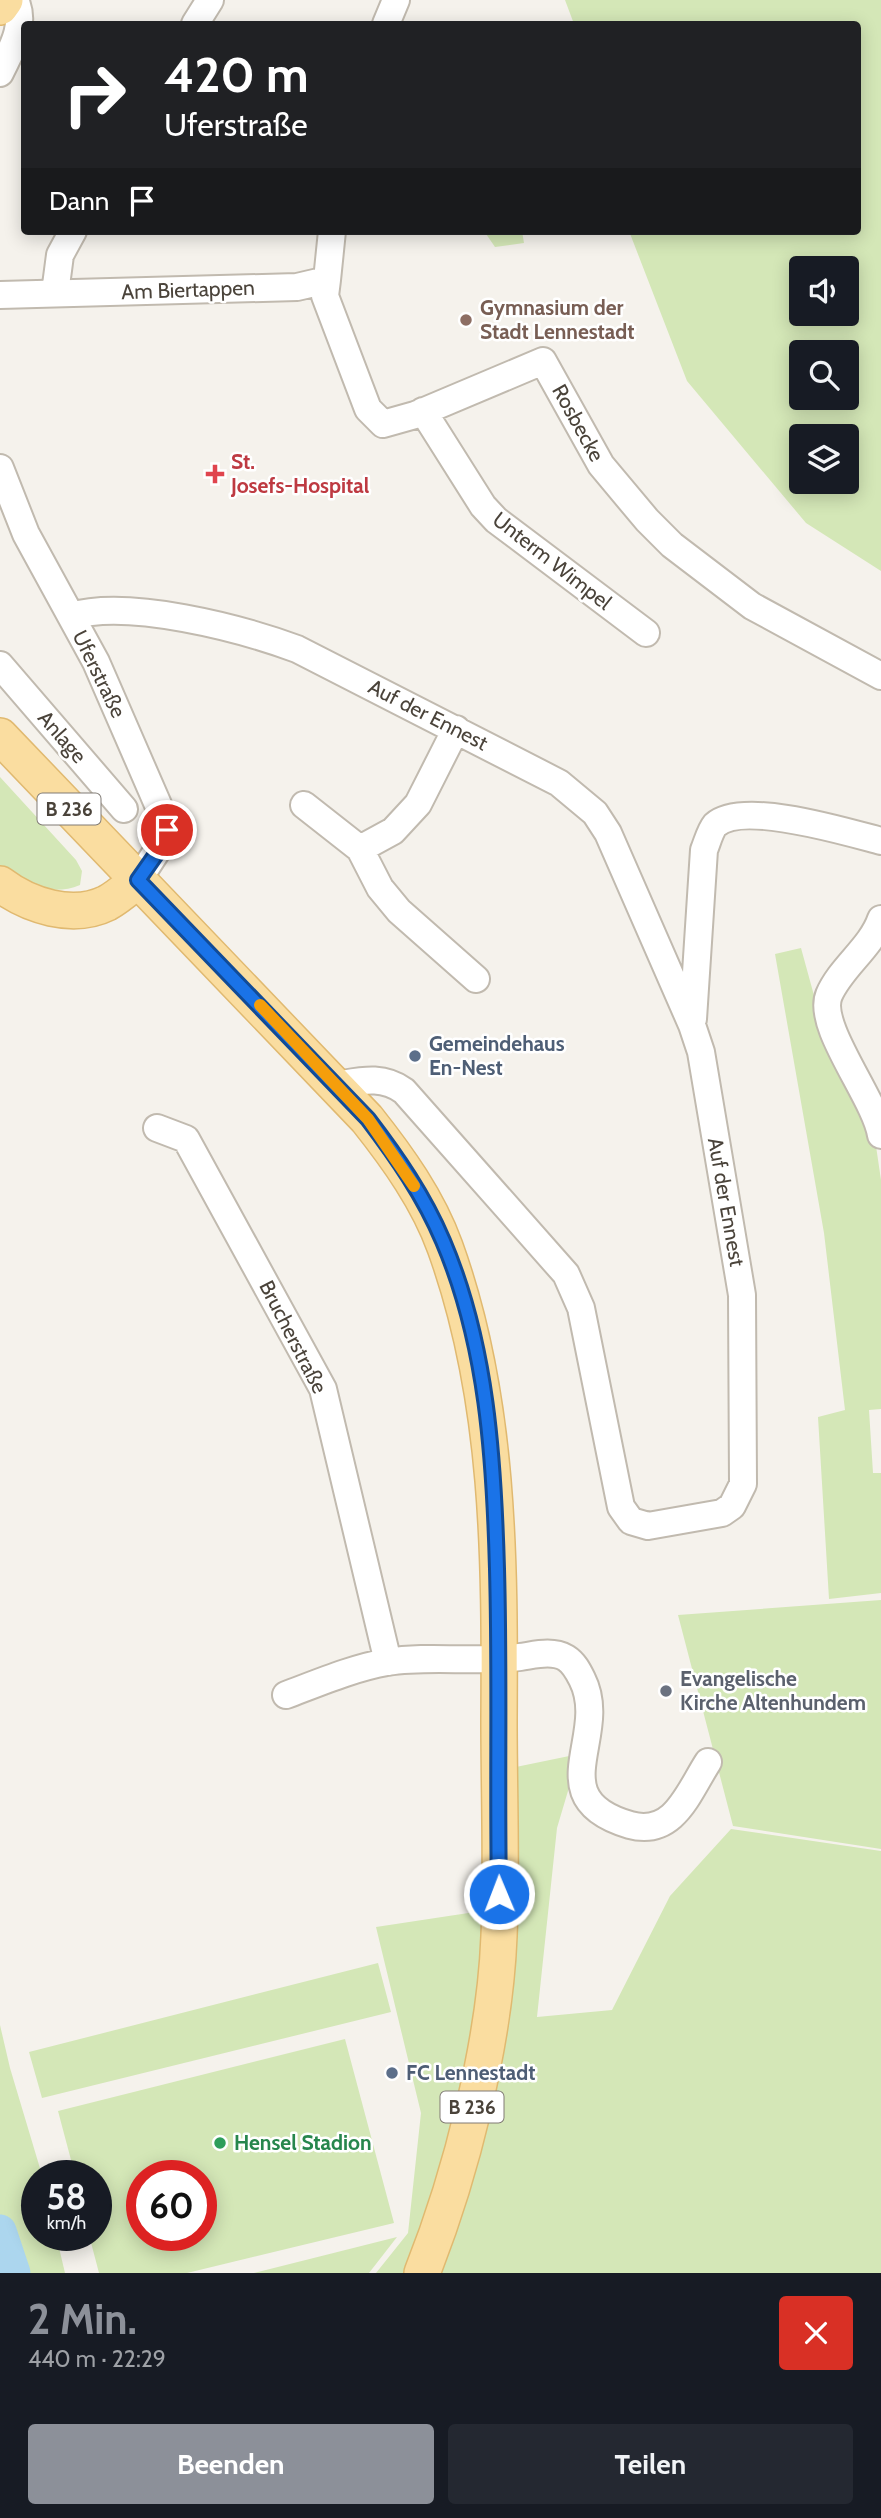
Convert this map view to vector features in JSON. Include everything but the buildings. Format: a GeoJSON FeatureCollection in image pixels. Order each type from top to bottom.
{"type":"FeatureCollection","features":[{"type":"Feature","properties":{"kind":"main road"},"geometry":{"type":"LineString","coordinates":[[0,7],[5,0]]}},
{"type":"Feature","properties":{"kind":"main road","name":"B 236"},"geometry":{"type":"LineString","coordinates":[[0,736],[368,1119],[410,1177],[444,1243],[461,1293],[487,1405],[493,1465],[499,1660],[499,1937],[489,2028],[461,2155],[422,2273]]}},
{"type":"Feature","properties":{"kind":"main road"},"geometry":{"type":"LineString","coordinates":[[0,884],[31,901],[70,911],[103,905],[138,880]]}},
{"type":"Feature","properties":{"kind":"street"},"geometry":{"type":"LineString","coordinates":[[0,73],[14,45],[20,22],[15,0]]}},
{"type":"Feature","properties":{"kind":"street"},"geometry":{"type":"LineString","coordinates":[[197,21],[210,0]]}},
{"type":"Feature","properties":{"kind":"street"},"geometry":{"type":"LineString","coordinates":[[387,21],[396,0]]}},
{"type":"Feature","properties":{"kind":"street"},"geometry":{"type":"LineString","coordinates":[[55,293],[60,255],[71,235]]}},
{"type":"Feature","properties":{"kind":"street"},"geometry":{"type":"LineString","coordinates":[[327,280],[332,235]]}},
{"type":"Feature","properties":{"kind":"street","name":"Am Biertappen"},"geometry":{"type":"LineString","coordinates":[[0,295],[297,287],[327,280]]}},
{"type":"Feature","properties":{"kind":"street","name":"Rosbecke"},"geometry":{"type":"LineString","coordinates":[[327,280],[326,296],[368,409],[375,419],[383,424],[423,411],[543,361],[601,465],[647,520],[672,545],[752,606],[881,676]]}},
{"type":"Feature","properties":{"kind":"street","name":"Unterm Wimpel"},"geometry":{"type":"LineString","coordinates":[[423,411],[483,506],[496,520],[646,633]]}},
{"type":"Feature","properties":{"kind":"street","name":"Uferstraße"},"geometry":{"type":"LineString","coordinates":[[0,468],[26,534],[96,662],[166,823],[166,836],[138,880]]}},
{"type":"Feature","properties":{"kind":"street","name":"Auf der Ennest"},"geometry":{"type":"LineString","coordinates":[[71,616],[94,609],[147,613],[268,639],[297,649],[559,783],[595,813],[608,833],[692,1025],[701,1052],[742,1295],[743,1484],[733,1506],[722,1513],[648,1526],[631,1521],[621,1507],[581,1308],[566,1274],[404,1091],[389,1082],[376,1079],[336,1085]]}},
{"type":"Feature","properties":{"kind":"street","name":"Anlage"},"geometry":{"type":"LineString","coordinates":[[0,665],[124,809]]}},
{"type":"Feature","properties":{"kind":"street"},"geometry":{"type":"LineString","coordinates":[[360,849],[393,831],[418,804],[456,729]]}},
{"type":"Feature","properties":{"kind":"street"},"geometry":{"type":"LineString","coordinates":[[304,805],[360,849],[380,888],[399,911],[475,979]]}},
{"type":"Feature","properties":{"kind":"street"},"geometry":{"type":"LineString","coordinates":[[692,1025],[704,850],[714,826],[734,815],[814,822],[881,841]]}},
{"type":"Feature","properties":{"kind":"street"},"geometry":{"type":"LineString","coordinates":[[881,919],[828,996],[828,1020],[878,1116],[881,1135]]}},
{"type":"Feature","properties":{"kind":"street","name":"Brucherstraße"},"geometry":{"type":"LineString","coordinates":[[158,1128],[186,1139],[323,1389],[388,1662]]}},
{"type":"Feature","properties":{"kind":"street"},"geometry":{"type":"LineString","coordinates":[[286,1695],[388,1662],[499,1660],[553,1653],[572,1663],[590,1699],[581,1787],[595,1809],[607,1816],[645,1828],[661,1825],[673,1816],[708,1762]]}},
{"type":"Feature","properties":{"kind":"green space"},"geometry":{"type":"Polygon","coordinates":[[[565,0],[881,0],[881,571],[806,523],[687,381],[631,235],[861,235],[861,21],[573,21],[565,0]]]}},
{"type":"Feature","properties":{"kind":"green space"},"geometry":{"type":"Polygon","coordinates":[[[487,235],[523,235],[524,243],[495,247],[487,235]]]}},
{"type":"Feature","properties":{"kind":"green space"},"geometry":{"type":"Polygon","coordinates":[[[0,777],[76,860],[82,871],[80,885],[59,890],[38,887],[28,884],[0,866],[0,777]]]}},
{"type":"Feature","properties":{"kind":"green space"},"geometry":{"type":"Polygon","coordinates":[[[801,948],[821,1021],[872,1119],[881,1180],[881,1409],[869,1410],[873,1473],[881,1473],[881,1593],[829,1599],[818,1417],[845,1410],[824,1233],[775,954],[801,948]]]}},
{"type":"Feature","properties":{"kind":"green space"},"geometry":{"type":"Polygon","coordinates":[[[881,1600],[881,1849],[733,1826],[678,1615],[881,1600]]]}},
{"type":"Feature","properties":{"kind":"green space"},"geometry":{"type":"Polygon","coordinates":[[[579,1754],[557,1828],[537,2017],[612,2010],[670,1896],[731,1829],[881,1851],[881,2273],[376,2273],[408,2233],[421,2113],[376,1927],[508,1907],[511,1768],[579,1754]]]}},
{"type":"Feature","properties":{"kind":"green space"},"geometry":{"type":"Polygon","coordinates":[[[378,1963],[391,2012],[42,2098],[29,2052],[378,1963]]]}},
{"type":"Feature","properties":{"kind":"green space"},"geometry":{"type":"Polygon","coordinates":[[[0,2025],[38,2160],[21,2160],[21,2251],[60,2251],[65,2273],[0,2273],[0,2025]]]}},
{"type":"Feature","properties":{"kind":"green space","name":"Hensel Stadion"},"geometry":{"type":"Polygon","coordinates":[[[345,2039],[394,2223],[187,2273],[99,2273],[93,2251],[112,2251],[112,2160],[71,2160],[58,2111],[345,2039]]]}},
{"type":"Feature","properties":{"kind":"green space"},"geometry":{"type":"Polygon","coordinates":[[[397,2237],[369,2273],[254,2273],[397,2237]]]}},
{"type":"Feature","properties":{"kind":"waterway"},"geometry":{"type":"LineString","coordinates":[[0,2231],[14,2273]]}},
{"type":"Feature","properties":{"kind":"slow traffic"},"geometry":{"type":"LineString","coordinates":[[260,1005],[368,1119],[396,1156],[414,1186]]}},
{"type":"Feature","properties":{"kind":"place","name":"Gymnasium der Stadt Lennestadt"},"geometry":{"type":"Point","coordinates":[466,320]}},
{"type":"Feature","properties":{"kind":"place","name":"St. Josefs-Hospital"},"geometry":{"type":"Point","coordinates":[215,474]}},
{"type":"Feature","properties":{"kind":"place","name":"Gemeindehaus En-Nest"},"geometry":{"type":"Point","coordinates":[415,1056]}},
{"type":"Feature","properties":{"kind":"place","name":"Evangelische Kirche Altenhundem"},"geometry":{"type":"Point","coordinates":[666,1691]}},
{"type":"Feature","properties":{"kind":"place","name":"FC Lennestadt"},"geometry":{"type":"Point","coordinates":[392,2073]}},
{"type":"Feature","properties":{"kind":"place","name":"Hensel Stadion"},"geometry":{"type":"Point","coordinates":[220,2143]}},
{"type":"Feature","properties":{"kind":"route"},"geometry":{"type":"LineString","coordinates":[[167,830],[159,850],[138,880],[368,1119],[410,1177],[434,1221],[461,1293],[487,1405],[493,1465],[499,1660],[499,1894]]}}]}
